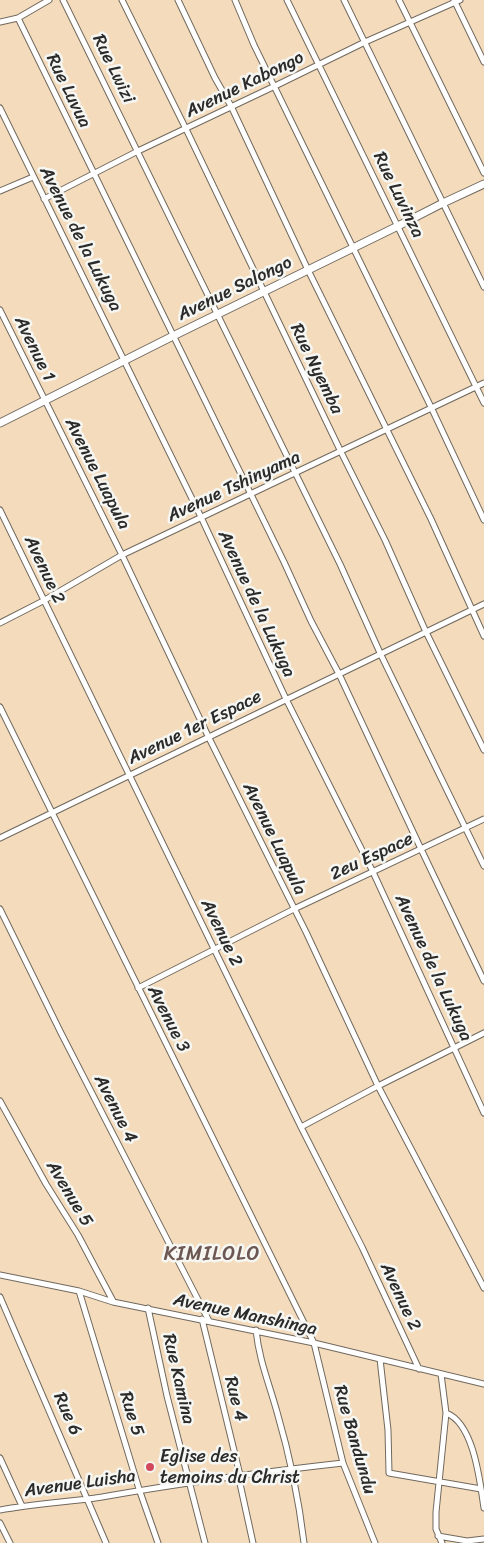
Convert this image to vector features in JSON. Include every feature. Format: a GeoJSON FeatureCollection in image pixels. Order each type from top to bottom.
{"type":"FeatureCollection","features":[{"type":"Feature","properties":{"kind":"street"},"geometry":{"type":"LineString","coordinates":[[0,22],[18,18],[49,0]]}},
{"type":"Feature","properties":{"kind":"street","name":"Rue Lwizi"},"geometry":{"type":"LineString","coordinates":[[64,0],[294,474],[340,564],[381,655],[484,866]]}},
{"type":"Feature","properties":{"kind":"street","name":"Rue Nyemba"},"geometry":{"type":"LineString","coordinates":[[122,0],[385,540],[426,632],[484,750]]}},
{"type":"Feature","properties":{"kind":"street"},"geometry":{"type":"LineString","coordinates":[[178,0],[431,519],[484,636]]}},
{"type":"Feature","properties":{"kind":"street"},"geometry":{"type":"LineString","coordinates":[[235,0],[254,46],[431,407],[484,520]]}},
{"type":"Feature","properties":{"kind":"street","name":"Rue Luvinza"},"geometry":{"type":"LineString","coordinates":[[288,0],[484,403]]}},
{"type":"Feature","properties":{"kind":"street"},"geometry":{"type":"LineString","coordinates":[[344,0],[484,287]]}},
{"type":"Feature","properties":{"kind":"street"},"geometry":{"type":"LineString","coordinates":[[398,0],[484,173]]}},
{"type":"Feature","properties":{"kind":"street"},"geometry":{"type":"LineString","coordinates":[[456,1],[484,62]]}},
{"type":"Feature","properties":{"kind":"street","name":"Avenue Kabongo"},"geometry":{"type":"LineString","coordinates":[[44,199],[231,106],[456,1]]}},
{"type":"Feature","properties":{"kind":"street","name":"Rue Luvua"},"geometry":{"type":"LineString","coordinates":[[18,18],[311,621],[340,674],[484,981]]}},
{"type":"Feature","properties":{"kind":"street","name":"Avenue de la Lukuga"},"geometry":{"type":"LineString","coordinates":[[0,108],[201,517],[286,699],[373,872],[484,1114]]}},
{"type":"Feature","properties":{"kind":"street"},"geometry":{"type":"LineString","coordinates":[[0,191],[33,177]]}},
{"type":"Feature","properties":{"kind":"street","name":"Avenue Salongo"},"geometry":{"type":"LineString","coordinates":[[0,423],[263,291],[484,184]]}},
{"type":"Feature","properties":{"kind":"street","name":"Avenue 1"},"geometry":{"type":"LineString","coordinates":[[0,310],[44,400]]}},
{"type":"Feature","properties":{"kind":"street","name":"Avenue Tshinyama"},"geometry":{"type":"LineString","coordinates":[[0,623],[43,601],[122,555],[484,383]]}},
{"type":"Feature","properties":{"kind":"street","name":"Avenue Luapula"},"geometry":{"type":"LineString","coordinates":[[44,400],[122,555],[378,1086],[484,1288]]}},
{"type":"Feature","properties":{"kind":"street","name":"Avenue 2"},"geometry":{"type":"LineString","coordinates":[[0,510],[301,1127],[362,1247],[419,1369]]}},
{"type":"Feature","properties":{"kind":"street","name":"Avenue 1er Espace"},"geometry":{"type":"LineString","coordinates":[[0,838],[484,604]]}},
{"type":"Feature","properties":{"kind":"street","name":"Avenue 3"},"geometry":{"type":"LineString","coordinates":[[0,707],[314,1343]]}},
{"type":"Feature","properties":{"kind":"street","name":"2eu Espace"},"geometry":{"type":"LineString","coordinates":[[138,988],[294,909],[484,819]]}},
{"type":"Feature","properties":{"kind":"street","name":"Avenue 4"},"geometry":{"type":"LineString","coordinates":[[0,909],[60,1033],[209,1321]]}},
{"type":"Feature","properties":{"kind":"street"},"geometry":{"type":"LineString","coordinates":[[301,1127],[378,1086],[484,1034]]}},
{"type":"Feature","properties":{"kind":"street","name":"Avenue 5"},"geometry":{"type":"LineString","coordinates":[[0,1101],[46,1184],[78,1236],[113,1302]]}},
{"type":"Feature","properties":{"kind":"street","name":"Avenue Manshinga"},"geometry":{"type":"LineString","coordinates":[[0,1275],[79,1291],[113,1302],[314,1343],[484,1384]]}},
{"type":"Feature","properties":{"kind":"street","name":"Rue 5"},"geometry":{"type":"LineString","coordinates":[[79,1291],[139,1489],[158,1543]]}},
{"type":"Feature","properties":{"kind":"street","name":"Rue 6"},"geometry":{"type":"LineString","coordinates":[[1,1301],[106,1543]]}},
{"type":"Feature","properties":{"kind":"street","name":"Rue Kamina"},"geometry":{"type":"LineString","coordinates":[[148,1308],[167,1396],[205,1543]]}},
{"type":"Feature","properties":{"kind":"street","name":"Rue 4"},"geometry":{"type":"LineString","coordinates":[[202,1320],[240,1475],[239,1479],[253,1543]]}},
{"type":"Feature","properties":{"kind":"street"},"geometry":{"type":"LineString","coordinates":[[256,1330],[261,1362],[277,1411],[290,1468],[304,1543]]}},
{"type":"Feature","properties":{"kind":"street","name":"Rue Bandundu"},"geometry":{"type":"LineString","coordinates":[[314,1343],[342,1463],[375,1543]]}},
{"type":"Feature","properties":{"kind":"street"},"geometry":{"type":"LineString","coordinates":[[380,1359],[388,1430],[389,1473],[481,1489]]}},
{"type":"Feature","properties":{"kind":"street"},"geometry":{"type":"LineString","coordinates":[[441,1374],[446,1413],[436,1529],[442,1543]]}},
{"type":"Feature","properties":{"kind":"street"},"geometry":{"type":"LineString","coordinates":[[446,1413],[453,1415],[460,1422],[466,1433],[476,1464],[484,1508]]}},
{"type":"Feature","properties":{"kind":"street"},"geometry":{"type":"LineString","coordinates":[[0,1458],[22,1506]]}},
{"type":"Feature","properties":{"kind":"street","name":"Avenue Luisha"},"geometry":{"type":"LineString","coordinates":[[0,1510],[290,1468],[342,1463]]}},
{"type":"Feature","properties":{"kind":"street"},"geometry":{"type":"LineString","coordinates":[[0,1523],[10,1543]]}},
{"type":"Feature","properties":{"kind":"street"},"geometry":{"type":"LineString","coordinates":[[438,1536],[467,1541],[484,1539]]}},
{"type":"Feature","properties":{"kind":"place","name":"Eglise des temoins du Christ"},"geometry":{"type":"Point","coordinates":[150,1467]}},
{"type":"Feature","properties":{"kind":"district","name":"KIMILOLO"},"geometry":{"type":"Point","coordinates":[212,1255]}}]}
